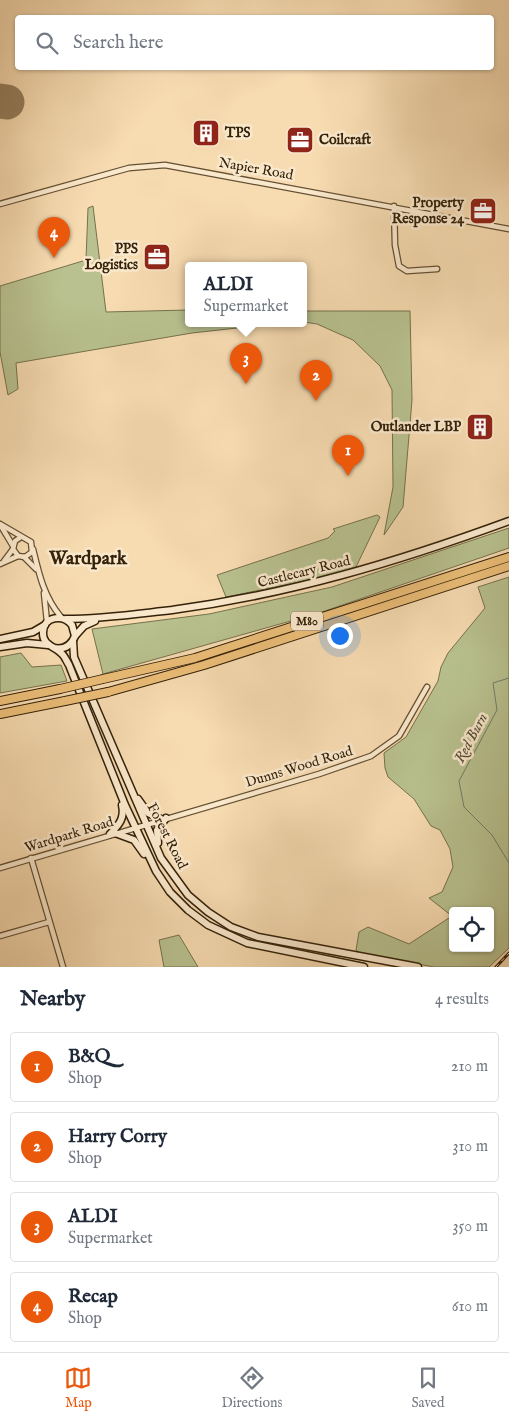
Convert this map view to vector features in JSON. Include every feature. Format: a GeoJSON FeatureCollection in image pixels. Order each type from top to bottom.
{"type":"FeatureCollection","features":[{"type":"Feature","properties":{"kind":"highway","name":"M80"},"geometry":{"type":"LineString","coordinates":[[0,701],[195,658],[509,557]]}},
{"type":"Feature","properties":{"kind":"highway","name":"M80"},"geometry":{"type":"LineString","coordinates":[[0,714],[108,692],[204,665],[509,566]]}},
{"type":"Feature","properties":{"kind":"street","name":"Napier Road"},"geometry":{"type":"LineString","coordinates":[[0,204],[129,168],[164,164],[509,229]]}},
{"type":"Feature","properties":{"kind":"street"},"geometry":{"type":"LineString","coordinates":[[394,206],[395,245],[398,266],[407,271],[437,269]]}},
{"type":"Feature","properties":{"kind":"street","name":"Castlecary Road"},"geometry":{"type":"LineString","coordinates":[[64,618],[98,619],[245,599],[297,588],[361,570],[509,522]]}},
{"type":"Feature","properties":{"kind":"street"},"geometry":{"type":"LineString","coordinates":[[0,524],[21,537],[30,540],[37,570],[44,589],[52,606],[72,624],[74,639],[65,648],[26,643],[0,648]]}},
{"type":"Feature","properties":{"kind":"street"},"geometry":{"type":"LineString","coordinates":[[0,524],[13,547],[37,570]]}},
{"type":"Feature","properties":{"kind":"street"},"geometry":{"type":"LineString","coordinates":[[0,564],[13,547],[15,541],[21,537]]}},
{"type":"Feature","properties":{"kind":"street"},"geometry":{"type":"LineString","coordinates":[[0,564],[30,554],[33,549]]}},
{"type":"Feature","properties":{"kind":"street"},"geometry":{"type":"LineString","coordinates":[[44,589],[46,624],[43,637],[51,647]]}},
{"type":"Feature","properties":{"kind":"street"},"geometry":{"type":"LineString","coordinates":[[0,639],[33,632],[54,618],[64,618]]}},
{"type":"Feature","properties":{"kind":"street","name":"Castlecary Road"},"geometry":{"type":"LineString","coordinates":[[74,639],[84,626],[98,619]]}},
{"type":"Feature","properties":{"kind":"street","name":"Forest Road"},"geometry":{"type":"LineString","coordinates":[[74,639],[74,657],[128,784],[164,863],[188,895],[208,912],[231,927],[258,937],[286,944],[418,967]]}},
{"type":"Feature","properties":{"kind":"street","name":"Forest Road"},"geometry":{"type":"LineString","coordinates":[[51,647],[63,655],[69,665],[135,827],[156,871],[170,892],[188,910],[224,934],[247,943],[364,967]]}},
{"type":"Feature","properties":{"kind":"street","name":"Dunns Wood Road"},"geometry":{"type":"LineString","coordinates":[[146,824],[371,756],[399,736],[427,687]]}},
{"type":"Feature","properties":{"kind":"street"},"geometry":{"type":"LineString","coordinates":[[128,784],[148,813],[164,818],[158,826],[156,837],[164,863]]}},
{"type":"Feature","properties":{"kind":"street"},"geometry":{"type":"LineString","coordinates":[[117,786],[123,812],[121,822],[113,833],[134,840],[156,871]]}},
{"type":"Feature","properties":{"kind":"street"},"geometry":{"type":"LineString","coordinates":[[135,827],[139,819],[139,808]]}},
{"type":"Feature","properties":{"kind":"street"},"geometry":{"type":"LineString","coordinates":[[144,847],[143,830],[146,824]]}},
{"type":"Feature","properties":{"kind":"street","name":"Wardpark Road"},"geometry":{"type":"LineString","coordinates":[[0,868],[146,824]]}},
{"type":"Feature","properties":{"kind":"street"},"geometry":{"type":"LineString","coordinates":[[31,858],[63,967]]}},
{"type":"Feature","properties":{"kind":"street"},"geometry":{"type":"LineString","coordinates":[[0,936],[49,922]]}},
{"type":"Feature","properties":{"kind":"green space"},"geometry":{"type":"Polygon","coordinates":[[[93,206],[106,312],[185,310],[185,327],[246,327],[192,333],[16,363],[18,389],[8,395],[0,352],[0,286],[86,260],[88,208],[93,206]]]}},
{"type":"Feature","properties":{"kind":"green space"},"geometry":{"type":"Polygon","coordinates":[[[307,311],[410,311],[412,400],[403,507],[384,535],[393,487],[392,390],[380,366],[353,340],[317,324],[307,322],[307,311]]]}},
{"type":"Feature","properties":{"kind":"green space"},"geometry":{"type":"Polygon","coordinates":[[[377,515],[380,517],[356,567],[329,576],[226,597],[217,575],[328,538],[335,531],[333,529],[377,515]]]}},
{"type":"Feature","properties":{"kind":"green space"},"geometry":{"type":"Polygon","coordinates":[[[509,528],[509,548],[319,613],[103,674],[92,629],[209,614],[332,587],[509,528]]]}},
{"type":"Feature","properties":{"kind":"green space"},"geometry":{"type":"Polygon","coordinates":[[[509,577],[509,948],[489,967],[434,967],[360,953],[356,950],[359,932],[368,927],[409,944],[449,918],[449,952],[494,952],[494,907],[449,907],[449,914],[429,898],[442,892],[453,867],[450,849],[440,830],[431,826],[414,799],[388,777],[384,753],[406,737],[438,681],[441,667],[448,653],[485,608],[478,587],[509,577]]]}},
{"type":"Feature","properties":{"kind":"green space"},"geometry":{"type":"Polygon","coordinates":[[[21,653],[32,667],[61,665],[67,681],[0,693],[0,657],[21,653]]]}},
{"type":"Feature","properties":{"kind":"green space"},"geometry":{"type":"Polygon","coordinates":[[[179,935],[198,967],[164,967],[159,940],[179,935]]]}},
{"type":"Feature","properties":{"kind":"waterway","name":"Red Burn"},"geometry":{"type":"LineString","coordinates":[[509,678],[493,683],[497,710],[459,781],[464,807],[492,835],[509,863]]}},
{"type":"Feature","properties":{"kind":"runway"},"geometry":{"type":"LineString","coordinates":[[0,101],[7,102]]}},
{"type":"Feature","properties":{"kind":"railway"},"geometry":{"type":"LineString","coordinates":[[496,967],[509,953]]}},
{"type":"Feature","properties":{"kind":"place","name":"TPS"},"geometry":{"type":"Point","coordinates":[206,133]}},
{"type":"Feature","properties":{"kind":"place","name":"Coilcraft"},"geometry":{"type":"Point","coordinates":[300,140]}},
{"type":"Feature","properties":{"kind":"place","name":"Property Response 24"},"geometry":{"type":"Point","coordinates":[483,211]}},
{"type":"Feature","properties":{"kind":"place","name":"PPS Logistics"},"geometry":{"type":"Point","coordinates":[157,257]}},
{"type":"Feature","properties":{"kind":"place","name":"Recap"},"geometry":{"type":"Point","coordinates":[54,258]}},
{"type":"Feature","properties":{"kind":"place","name":"ALDI"},"geometry":{"type":"Point","coordinates":[246,384]}},
{"type":"Feature","properties":{"kind":"place","name":"Harry Corry"},"geometry":{"type":"Point","coordinates":[316,401]}},
{"type":"Feature","properties":{"kind":"place","name":"Outlander LBP"},"geometry":{"type":"Point","coordinates":[480,427]}},
{"type":"Feature","properties":{"kind":"place","name":"B&Q"},"geometry":{"type":"Point","coordinates":[348,476]}},
{"type":"Feature","properties":{"kind":"district","name":"Wardpark"},"geometry":{"type":"Point","coordinates":[88,559]}}]}
